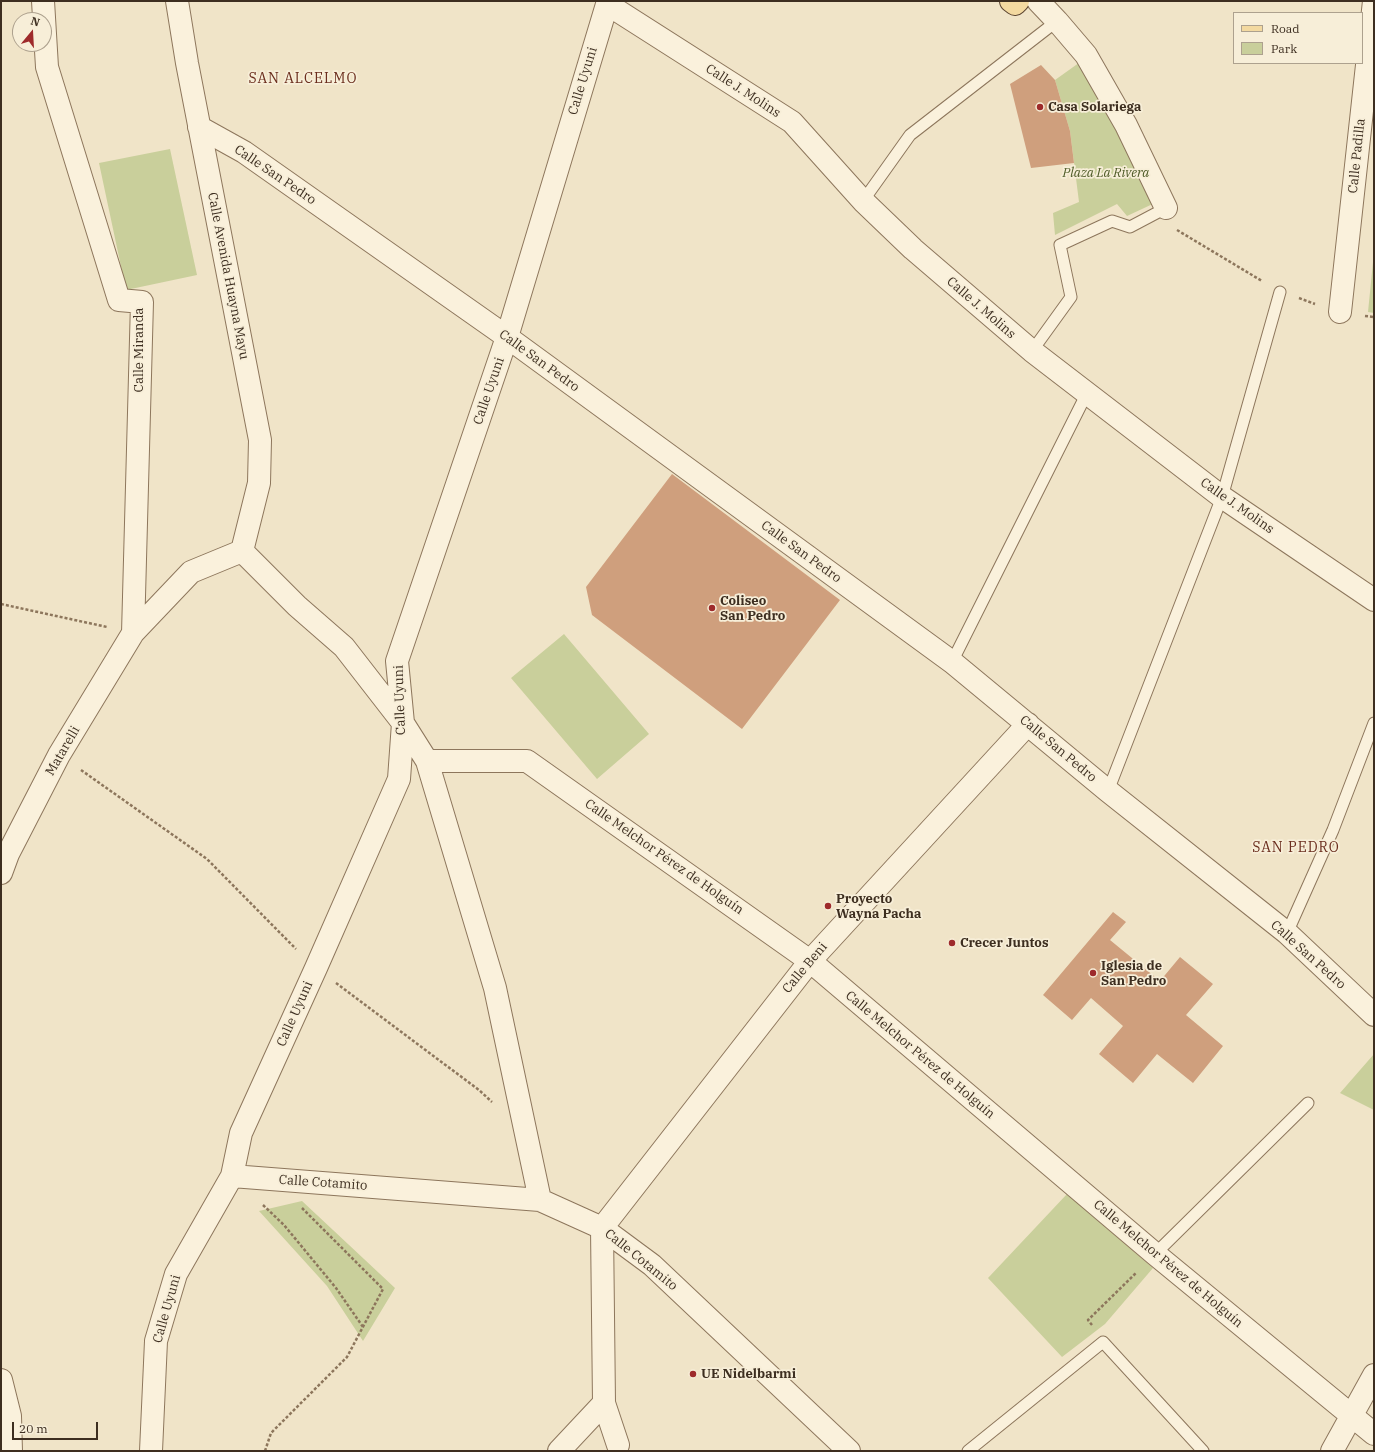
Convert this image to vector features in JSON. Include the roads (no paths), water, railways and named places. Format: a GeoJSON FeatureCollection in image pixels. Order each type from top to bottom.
{"type":"FeatureCollection","features":[{"type":"Feature","properties":{"kind":"main road"},"geometry":{"type":"LineString","coordinates":[[1011,1],[1015,4],[1018,1]]}},
{"type":"Feature","properties":{"kind":"street","name":"Calle Miranda"},"geometry":{"type":"LineString","coordinates":[[44,1],[47,67],[119,300],[142,302],[133,633]]}},
{"type":"Feature","properties":{"kind":"street","name":"Calle Avenida Huayna Mayu"},"geometry":{"type":"LineString","coordinates":[[177,1],[199,127],[260,440],[259,483],[242,551]]}},
{"type":"Feature","properties":{"kind":"street"},"geometry":{"type":"LineString","coordinates":[[1038,1],[1086,55],[1126,125],[1166,208]]}},
{"type":"Feature","properties":{"kind":"street","name":"Calle Padilla"},"geometry":{"type":"LineString","coordinates":[[1340,312],[1374,1]]}},
{"type":"Feature","properties":{"kind":"street","name":"Calle J. Molins"},"geometry":{"type":"LineString","coordinates":[[606,2],[792,122],[862,201],[913,249],[1032,351],[1222,497],[1374,600]]}},
{"type":"Feature","properties":{"kind":"street","name":"Calle Uyuni"},"geometry":{"type":"LineString","coordinates":[[151,1451],[156,1341],[176,1274],[232,1176],[240,1133],[316,968],[399,779],[403,722],[398,662],[507,337],[606,2]]}},
{"type":"Feature","properties":{"kind":"street","name":"Calle San Pedro"},"geometry":{"type":"LineString","coordinates":[[199,127],[244,152],[507,337],[952,662],[1108,791],[1286,933],[1374,1015]]}},
{"type":"Feature","properties":{"kind":"street","name":"Matarelli"},"geometry":{"type":"LineString","coordinates":[[1,873],[8,854],[59,755],[133,633],[191,572],[242,551]]}},
{"type":"Feature","properties":{"kind":"street"},"geometry":{"type":"LineString","coordinates":[[242,551],[297,606],[344,647],[403,722],[427,761],[495,988],[540,1200]]}},
{"type":"Feature","properties":{"kind":"street","name":"Calle Beni"},"geometry":{"type":"LineString","coordinates":[[602,1228],[810,961],[1028,724]]}},
{"type":"Feature","properties":{"kind":"street","name":"Calle Melchor Pérez de Holguín"},"geometry":{"type":"LineString","coordinates":[[427,761],[527,761],[810,961],[1155,1254],[1374,1434]]}},
{"type":"Feature","properties":{"kind":"street","name":"Calle Cotamito"},"geometry":{"type":"LineString","coordinates":[[232,1176],[540,1200],[602,1228],[652,1265],[849,1451]]}},
{"type":"Feature","properties":{"kind":"street"},"geometry":{"type":"LineString","coordinates":[[602,1228],[604,1403],[618,1445]]}},
{"type":"Feature","properties":{"kind":"street"},"geometry":{"type":"LineString","coordinates":[[1332,1451],[1374,1375]]}},
{"type":"Feature","properties":{"kind":"street"},"geometry":{"type":"LineString","coordinates":[[1,1380],[11,1451]]}},
{"type":"Feature","properties":{"kind":"street"},"geometry":{"type":"LineString","coordinates":[[559,1451],[604,1403]]}},
{"type":"Feature","properties":{"kind":"lane"},"geometry":{"type":"LineString","coordinates":[[862,201],[910,135],[1057,21]]}},
{"type":"Feature","properties":{"kind":"lane"},"geometry":{"type":"LineString","coordinates":[[1032,351],[1071,297],[1060,245],[1112,221],[1130,227],[1166,208]]}},
{"type":"Feature","properties":{"kind":"lane"},"geometry":{"type":"LineString","coordinates":[[1108,791],[1222,497],[1280,292]]}},
{"type":"Feature","properties":{"kind":"lane"},"geometry":{"type":"LineString","coordinates":[[952,662],[1087,393]]}},
{"type":"Feature","properties":{"kind":"lane"},"geometry":{"type":"LineString","coordinates":[[1286,933],[1333,830],[1370,736],[1374,722]]}},
{"type":"Feature","properties":{"kind":"lane"},"geometry":{"type":"LineString","coordinates":[[1155,1254],[1308,1103]]}},
{"type":"Feature","properties":{"kind":"lane"},"geometry":{"type":"LineString","coordinates":[[968,1451],[1103,1342],[1203,1451]]}},
{"type":"Feature","properties":{"kind":"place","name":"Casa Solariega"},"geometry":{"type":"Point","coordinates":[1040,107]}},
{"type":"Feature","properties":{"kind":"place","name":"Coliseo San Pedro"},"geometry":{"type":"Point","coordinates":[712,608]}},
{"type":"Feature","properties":{"kind":"place","name":"Proyecto Wayna Pacha"},"geometry":{"type":"Point","coordinates":[828,906]}},
{"type":"Feature","properties":{"kind":"place","name":"Crecer Juntos"},"geometry":{"type":"Point","coordinates":[952,943]}},
{"type":"Feature","properties":{"kind":"place","name":"Iglesia de San Pedro"},"geometry":{"type":"Point","coordinates":[1093,973]}},
{"type":"Feature","properties":{"kind":"place","name":"UE Nidelbarmi"},"geometry":{"type":"Point","coordinates":[693,1374]}},
{"type":"Feature","properties":{"kind":"district","name":"SAN ALCELMO"},"geometry":{"type":"Point","coordinates":[303,79]}},
{"type":"Feature","properties":{"kind":"district","name":"SAN PEDRO"},"geometry":{"type":"Point","coordinates":[1296,848]}},
{"type":"Feature","properties":{"kind":"park label","name":"Plaza La Rivera"},"geometry":{"type":"Point","coordinates":[1106,173]}}]}
